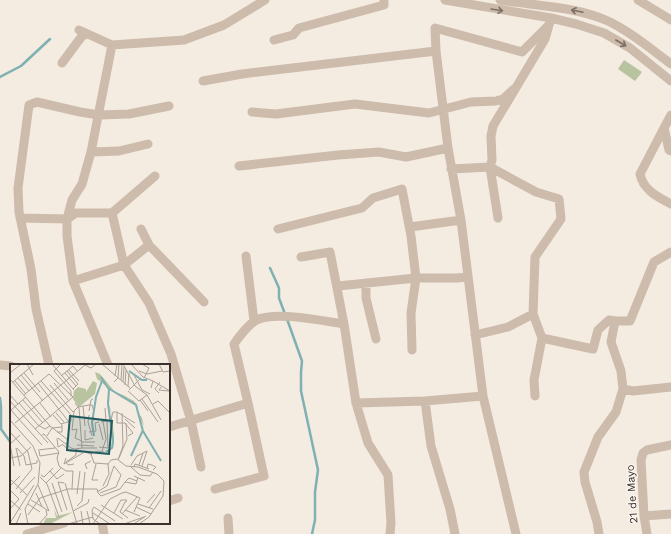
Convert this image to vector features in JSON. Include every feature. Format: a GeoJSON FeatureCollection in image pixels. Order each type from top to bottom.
{"type":"FeatureCollection","features":[{"type":"Feature","properties":{"kind":"street"},"geometry":{"type":"LineString","coordinates":[[62,63],[82,36],[83,32],[112,45],[184,40],[224,25],[264,0]]}},
{"type":"Feature","properties":{"kind":"street"},"geometry":{"type":"LineString","coordinates":[[274,40],[293,35],[299,28],[384,5],[384,0]]}},
{"type":"Feature","properties":{"kind":"street"},"geometry":{"type":"LineString","coordinates":[[444,0],[467,2],[550,22],[576,24],[604,33],[630,48],[671,81]]}},
{"type":"Feature","properties":{"kind":"street"},"geometry":{"type":"LineString","coordinates":[[500,0],[519,1],[561,8],[587,14],[609,22],[634,36],[671,64]]}},
{"type":"Feature","properties":{"kind":"street"},"geometry":{"type":"LineString","coordinates":[[638,0],[671,20]]}},
{"type":"Feature","properties":{"kind":"street"},"geometry":{"type":"LineString","coordinates":[[516,534],[483,396],[461,220],[451,169],[443,110],[436,51],[435,28],[522,52],[550,22]]}},
{"type":"Feature","properties":{"kind":"street"},"geometry":{"type":"LineString","coordinates":[[498,218],[490,167],[492,160],[491,136],[493,126],[514,89],[546,39],[550,22]]}},
{"type":"Feature","properties":{"kind":"street"},"geometry":{"type":"LineString","coordinates":[[108,364],[74,281],[67,236],[67,219],[72,200],[82,184],[91,152],[112,45]]}},
{"type":"Feature","properties":{"kind":"street"},"geometry":{"type":"LineString","coordinates":[[203,81],[242,74],[436,51]]}},
{"type":"Feature","properties":{"kind":"street"},"geometry":{"type":"LineString","coordinates":[[252,112],[276,114],[355,104],[429,113],[471,102],[496,102],[503,99],[514,89]]}},
{"type":"Feature","properties":{"kind":"street"},"geometry":{"type":"LineString","coordinates":[[49,364],[36,309],[31,268],[18,212],[18,188],[29,105],[37,102],[98,115],[129,114],[169,106]]}},
{"type":"Feature","properties":{"kind":"street"},"geometry":{"type":"LineString","coordinates":[[671,115],[640,174],[642,182],[650,191],[671,204]]}},
{"type":"Feature","properties":{"kind":"street"},"geometry":{"type":"LineString","coordinates":[[664,128],[669,150],[671,151]]}},
{"type":"Feature","properties":{"kind":"street"},"geometry":{"type":"LineString","coordinates":[[91,152],[119,151],[148,144]]}},
{"type":"Feature","properties":{"kind":"street"},"geometry":{"type":"LineString","coordinates":[[239,166],[379,152],[406,156],[448,148]]}},
{"type":"Feature","properties":{"kind":"street"},"geometry":{"type":"LineString","coordinates":[[451,169],[490,167],[536,192],[560,200],[561,219],[535,257],[533,314],[542,338],[534,380],[535,396]]}},
{"type":"Feature","properties":{"kind":"street"},"geometry":{"type":"LineString","coordinates":[[20,218],[67,219],[76,213],[112,213],[155,176]]}},
{"type":"Feature","properties":{"kind":"street"},"geometry":{"type":"LineString","coordinates":[[278,229],[362,208],[374,198],[402,189],[410,226],[416,278],[411,314],[412,350]]}},
{"type":"Feature","properties":{"kind":"street"},"geometry":{"type":"LineString","coordinates":[[112,213],[124,264],[150,303],[171,354],[191,421],[201,467]]}},
{"type":"Feature","properties":{"kind":"street"},"geometry":{"type":"LineString","coordinates":[[410,226],[461,220]]}},
{"type":"Feature","properties":{"kind":"street"},"geometry":{"type":"LineString","coordinates":[[141,229],[148,245],[204,302]]}},
{"type":"Feature","properties":{"kind":"street"},"geometry":{"type":"LineString","coordinates":[[74,281],[124,264],[148,245]]}},
{"type":"Feature","properties":{"kind":"street"},"geometry":{"type":"LineString","coordinates":[[301,257],[330,252],[338,286],[356,403],[368,442],[388,475],[391,523],[390,534]]}},
{"type":"Feature","properties":{"kind":"street"},"geometry":{"type":"LineString","coordinates":[[542,338],[593,349],[598,330],[609,320],[630,321],[654,262],[671,252]]}},
{"type":"Feature","properties":{"kind":"street"},"geometry":{"type":"LineString","coordinates":[[246,256],[254,321]]}},
{"type":"Feature","properties":{"kind":"street"},"geometry":{"type":"LineString","coordinates":[[338,286],[416,278],[468,277]]}},
{"type":"Feature","properties":{"kind":"street"},"geometry":{"type":"LineString","coordinates":[[366,283],[366,298],[376,339]]}},
{"type":"Feature","properties":{"kind":"street"},"geometry":{"type":"LineString","coordinates":[[475,335],[508,327],[533,314]]}},
{"type":"Feature","properties":{"kind":"street"},"geometry":{"type":"LineString","coordinates":[[215,489],[264,476],[234,344],[254,321],[268,316],[303,318],[344,324]]}},
{"type":"Feature","properties":{"kind":"street"},"geometry":{"type":"LineString","coordinates":[[598,534],[597,522],[585,482],[584,472],[598,437],[616,412],[623,389],[620,371],[611,342],[615,321]]}},
{"type":"Feature","properties":{"kind":"street"},"geometry":{"type":"LineString","coordinates":[[0,365],[10,366]]}},
{"type":"Feature","properties":{"kind":"street"},"geometry":{"type":"LineString","coordinates":[[623,389],[634,391],[671,387]]}},
{"type":"Feature","properties":{"kind":"street"},"geometry":{"type":"LineString","coordinates":[[356,403],[425,401],[483,396]]}},
{"type":"Feature","properties":{"kind":"street"},"geometry":{"type":"LineString","coordinates":[[425,401],[431,446],[450,509],[455,534]]}},
{"type":"Feature","properties":{"kind":"street"},"geometry":{"type":"LineString","coordinates":[[170,427],[248,403]]}},
{"type":"Feature","properties":{"kind":"street","name":"21 de Mayo"},"geometry":{"type":"LineString","coordinates":[[647,534],[644,516],[641,460],[643,454],[647,450],[671,445]]}},
{"type":"Feature","properties":{"kind":"street"},"geometry":{"type":"LineString","coordinates":[[644,516],[671,514]]}},
{"type":"Feature","properties":{"kind":"street"},"geometry":{"type":"LineString","coordinates":[[228,518],[229,534]]}},
{"type":"Feature","properties":{"kind":"street"},"geometry":{"type":"LineString","coordinates":[[26,534],[61,524]]}},
{"type":"Feature","properties":{"kind":"street"},"geometry":{"type":"LineString","coordinates":[[102,524],[104,534]]}},
{"type":"Feature","properties":{"kind":"green space"},"geometry":{"type":"Polygon","coordinates":[[[624,60],[642,72],[635,81],[618,69],[624,60]]]}},
{"type":"Feature","properties":{"kind":"waterway"},"geometry":{"type":"LineString","coordinates":[[0,77],[21,66],[50,39]]}},
{"type":"Feature","properties":{"kind":"waterway"},"geometry":{"type":"LineString","coordinates":[[270,268],[279,288],[279,298],[285,314]]}},
{"type":"Feature","properties":{"kind":"waterway"},"geometry":{"type":"LineString","coordinates":[[287,319],[302,361],[301,391],[318,470],[315,492],[315,520],[312,534]]}},
{"type":"Feature","properties":{"kind":"waterway"},"geometry":{"type":"LineString","coordinates":[[0,398],[1,429],[10,442]]}}]}
